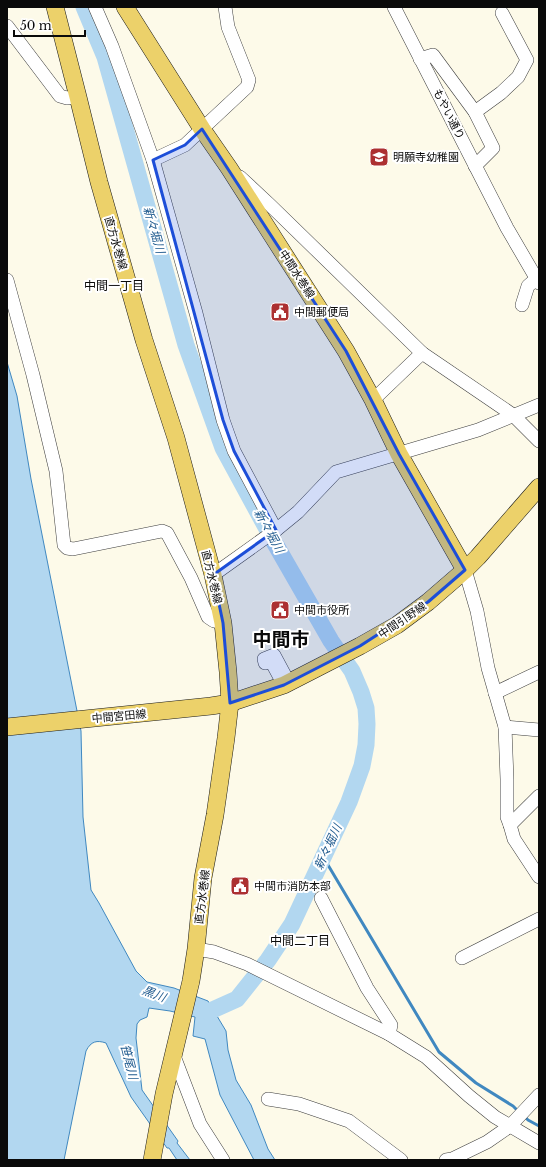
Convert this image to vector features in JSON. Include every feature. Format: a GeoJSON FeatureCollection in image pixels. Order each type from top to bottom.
{"type":"FeatureCollection","features":[{"type":"Feature","properties":{"kind":"main road","name":"直方水巻線"},"geometry":{"type":"LineString","coordinates":[[55,7],[103,196],[144,340],[176,438],[212,575],[223,623],[230,703],[215,815],[203,878],[196,949],[191,981],[164,1094],[152,1160]]}},
{"type":"Feature","properties":{"kind":"main road","name":"中間水巻線"},"geometry":{"type":"LineString","coordinates":[[125,7],[346,350],[373,400],[399,454],[465,570]]}},
{"type":"Feature","properties":{"kind":"main road","name":"中間引野線"},"geometry":{"type":"LineString","coordinates":[[230,703],[286,684],[330,662],[397,625],[428,602],[465,570],[539,487]]}},
{"type":"Feature","properties":{"kind":"main road","name":"中間宮田線"},"geometry":{"type":"LineString","coordinates":[[7,727],[230,703]]}},
{"type":"Feature","properties":{"kind":"street"},"geometry":{"type":"LineString","coordinates":[[95,7],[112,46],[153,160],[196,313],[223,420],[234,451],[276,530]]}},
{"type":"Feature","properties":{"kind":"street"},"geometry":{"type":"LineString","coordinates":[[153,160],[186,145],[202,128],[247,87],[249,80],[228,27],[225,7]]}},
{"type":"Feature","properties":{"kind":"street","name":"もやい通り"},"geometry":{"type":"LineString","coordinates":[[394,7],[507,228],[538,281]]}},
{"type":"Feature","properties":{"kind":"street"},"geometry":{"type":"LineString","coordinates":[[475,112],[501,93],[518,77],[527,60],[502,13]]}},
{"type":"Feature","properties":{"kind":"street"},"geometry":{"type":"LineString","coordinates":[[7,26],[60,96],[68,98],[78,97]]}},
{"type":"Feature","properties":{"kind":"street"},"geometry":{"type":"LineString","coordinates":[[420,59],[433,54],[475,112],[493,148],[475,166]]}},
{"type":"Feature","properties":{"kind":"street"},"geometry":{"type":"LineString","coordinates":[[229,168],[270,205],[422,353],[513,415],[539,441]]}},
{"type":"Feature","properties":{"kind":"street"},"geometry":{"type":"LineString","coordinates":[[7,280],[33,375],[56,471],[64,545],[67,548],[72,549],[162,531],[167,533],[191,578],[208,617],[214,621],[223,623]]}},
{"type":"Feature","properties":{"kind":"street"},"geometry":{"type":"LineString","coordinates":[[522,305],[528,286],[538,281]]}},
{"type":"Feature","properties":{"kind":"street"},"geometry":{"type":"LineString","coordinates":[[373,400],[422,353]]}},
{"type":"Feature","properties":{"kind":"street"},"geometry":{"type":"LineString","coordinates":[[212,575],[276,530],[298,512],[336,472],[478,430],[539,405]]}},
{"type":"Feature","properties":{"kind":"street"},"geometry":{"type":"LineString","coordinates":[[465,570],[477,611],[488,668],[505,728],[507,816],[514,838],[537,867]]}},
{"type":"Feature","properties":{"kind":"street"},"geometry":{"type":"LineString","coordinates":[[495,693],[539,672]]}},
{"type":"Feature","properties":{"kind":"street"},"geometry":{"type":"LineString","coordinates":[[505,728],[539,730]]}},
{"type":"Feature","properties":{"kind":"street"},"geometry":{"type":"LineString","coordinates":[[510,824],[539,796]]}},
{"type":"Feature","properties":{"kind":"street"},"geometry":{"type":"LineString","coordinates":[[320,898],[367,988],[391,1025],[389,1034]]}},
{"type":"Feature","properties":{"kind":"street"},"geometry":{"type":"LineString","coordinates":[[462,958],[539,919]]}},
{"type":"Feature","properties":{"kind":"street"},"geometry":{"type":"LineString","coordinates":[[196,949],[214,952],[247,964],[389,1034],[426,1057],[469,1096],[495,1117],[539,1143]]}},
{"type":"Feature","properties":{"kind":"street"},"geometry":{"type":"LineString","coordinates":[[174,1056],[200,1124],[223,1160]]}},
{"type":"Feature","properties":{"kind":"street"},"geometry":{"type":"LineString","coordinates":[[446,1160],[452,1159],[487,1142],[510,1126],[539,1095]]}},
{"type":"Feature","properties":{"kind":"street"},"geometry":{"type":"LineString","coordinates":[[268,1099],[299,1104],[349,1121],[401,1160]]}},
{"type":"Feature","properties":{"kind":"highlighted area"},"geometry":{"type":"Polygon","coordinates":[[[202,129],[346,351],[399,454],[465,570],[428,602],[360,646],[284,685],[230,703],[223,623],[213,575],[276,530],[234,451],[223,420],[153,160],[185,145],[202,129]]]}},
{"type":"Feature","properties":{"kind":"water"},"geometry":{"type":"Polygon","coordinates":[[[7,362],[17,396],[31,479],[81,731],[83,817],[91,890],[136,971],[147,982],[174,988],[208,1001],[226,1031],[228,1050],[236,1080],[251,1105],[268,1149],[275,1160],[254,1160],[220,1095],[205,1039],[193,1036],[195,1017],[149,1008],[147,1017],[140,1020],[137,1024],[136,1038],[142,1090],[190,1160],[177,1160],[169,1148],[167,1148],[131,1097],[106,1043],[94,1042],[86,1051],[64,1160],[7,1160],[7,362]]]}},
{"type":"Feature","properties":{"kind":"waterway","name":"新々堀川"},"geometry":{"type":"LineString","coordinates":[[84,7],[105,57],[186,345],[223,448],[273,540],[331,641],[352,671],[366,708],[366,745],[362,766],[349,802],[292,924],[268,960],[237,999],[208,1012]]}},
{"type":"Feature","properties":{"kind":"waterway"},"geometry":{"type":"LineString","coordinates":[[322,861],[328,865],[439,1052],[476,1083],[513,1106],[518,1111]]}},
{"type":"Feature","properties":{"kind":"waterway"},"geometry":{"type":"LineString","coordinates":[[524,1116],[539,1126]]}},
{"type":"Feature","properties":{"kind":"place","name":"明願寺幼稚園"},"geometry":{"type":"Point","coordinates":[379,157]}},
{"type":"Feature","properties":{"kind":"place","name":"中間郵便局"},"geometry":{"type":"Point","coordinates":[280,312]}},
{"type":"Feature","properties":{"kind":"place","name":"中間市役所"},"geometry":{"type":"Point","coordinates":[280,610]}},
{"type":"Feature","properties":{"kind":"place","name":"中間市消防本部"},"geometry":{"type":"Point","coordinates":[240,886]}},
{"type":"Feature","properties":{"kind":"district","name":"中間一丁目"},"geometry":{"type":"Point","coordinates":[114,286]}},
{"type":"Feature","properties":{"kind":"district","name":"中間市"},"geometry":{"type":"Point","coordinates":[281,639]}},
{"type":"Feature","properties":{"kind":"district","name":"中間二丁目"},"geometry":{"type":"Point","coordinates":[300,941]}},
{"type":"Feature","properties":{"kind":"water label","name":"黒川"},"geometry":{"type":"Point","coordinates":[154,994]}},
{"type":"Feature","properties":{"kind":"water label","name":"笹尾川"},"geometry":{"type":"Point","coordinates":[129,1062]}}]}
